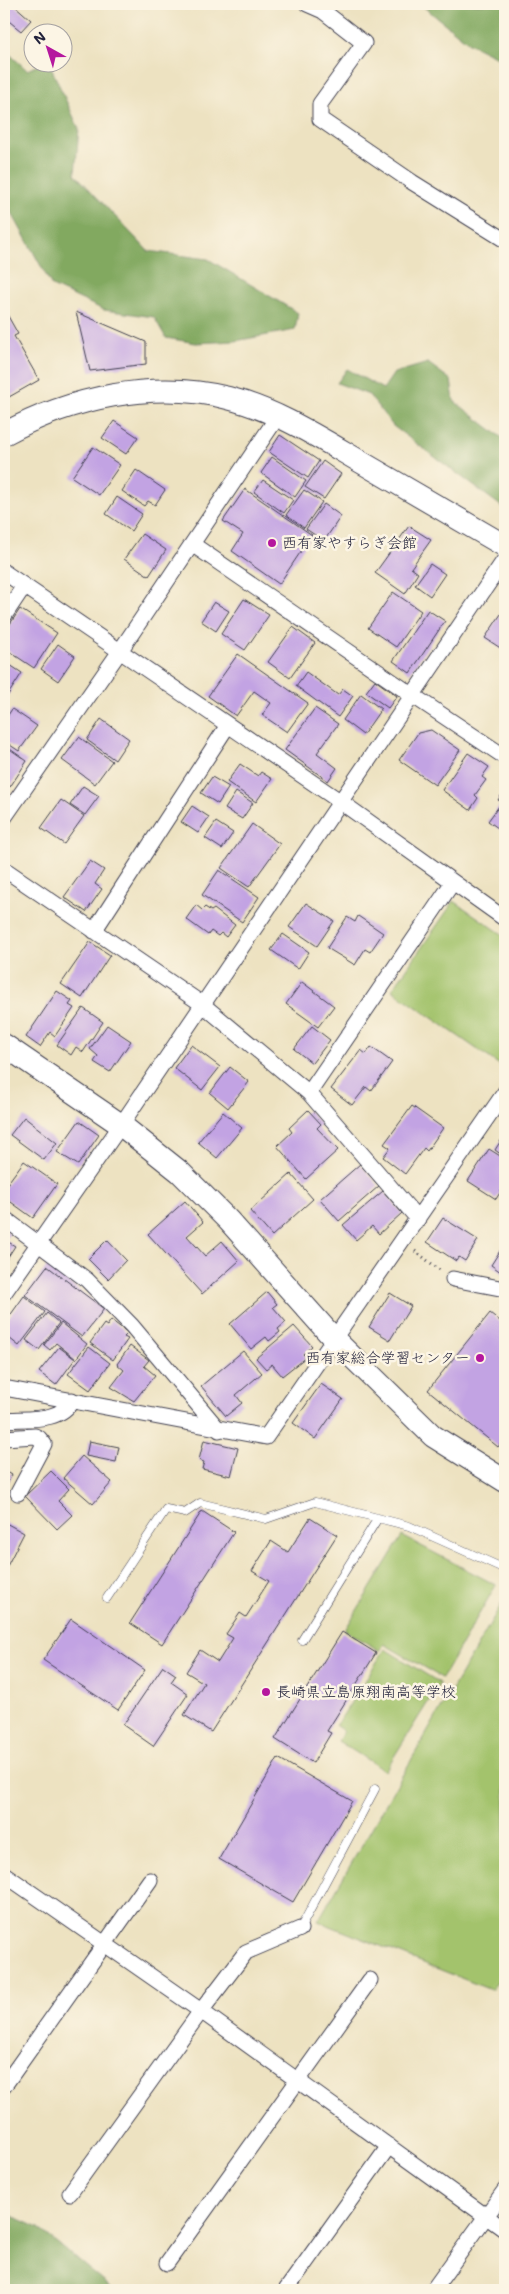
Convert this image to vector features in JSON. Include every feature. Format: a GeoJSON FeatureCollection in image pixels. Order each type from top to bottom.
{"type":"FeatureCollection","features":[{"type":"Feature","properties":{"kind":"street"},"geometry":{"type":"LineString","coordinates":[[307,4],[324,11],[364,43],[320,104],[320,119],[412,182],[505,240]]}},
{"type":"Feature","properties":{"kind":"street"},"geometry":{"type":"LineString","coordinates":[[4,434],[50,412],[112,394],[177,391],[227,398],[278,416],[505,546]]}},
{"type":"Feature","properties":{"kind":"street"},"geometry":{"type":"LineString","coordinates":[[6,811],[120,651],[278,416]]}},
{"type":"Feature","properties":{"kind":"street"},"geometry":{"type":"LineString","coordinates":[[192,544],[412,696],[505,757]]}},
{"type":"Feature","properties":{"kind":"street"},"geometry":{"type":"LineString","coordinates":[[4,1293],[341,802],[505,559]]}},
{"type":"Feature","properties":{"kind":"street"},"geometry":{"type":"LineString","coordinates":[[4,572],[341,802],[505,919]]}},
{"type":"Feature","properties":{"kind":"street"},"geometry":{"type":"LineString","coordinates":[[4,616],[24,586]]}},
{"type":"Feature","properties":{"kind":"street"},"geometry":{"type":"LineString","coordinates":[[94,931],[228,725]]}},
{"type":"Feature","properties":{"kind":"street"},"geometry":{"type":"LineString","coordinates":[[4,869],[202,1004],[309,1093],[418,1219]]}},
{"type":"Feature","properties":{"kind":"street"},"geometry":{"type":"LineString","coordinates":[[309,1093],[453,882]]}},
{"type":"Feature","properties":{"kind":"street"},"geometry":{"type":"LineString","coordinates":[[4,1045],[120,1125],[180,1172],[229,1221],[335,1340],[433,1436],[505,1481]]}},
{"type":"Feature","properties":{"kind":"street"},"geometry":{"type":"LineString","coordinates":[[4,1388],[266,1438],[418,1219],[499,1114],[505,1092]]}},
{"type":"Feature","properties":{"kind":"street"},"geometry":{"type":"LineString","coordinates":[[4,1218],[39,1242],[87,1280],[132,1326],[219,1430]]}},
{"type":"Feature","properties":{"kind":"street"},"geometry":{"type":"LineString","coordinates":[[453,1279],[505,1289]]}},
{"type":"Feature","properties":{"kind":"street"},"geometry":{"type":"LineString","coordinates":[[4,1420],[48,1417],[62,1413],[72,1400]]}},
{"type":"Feature","properties":{"kind":"street"},"geometry":{"type":"LineString","coordinates":[[4,1438],[34,1436],[39,1438],[44,1444],[18,1493]]}},
{"type":"Feature","properties":{"kind":"street"},"geometry":{"type":"LineString","coordinates":[[4,1874],[201,2011],[505,2230]]}},
{"type":"Feature","properties":{"kind":"street"},"geometry":{"type":"LineString","coordinates":[[4,2086],[150,1880]]}},
{"type":"Feature","properties":{"kind":"street"},"geometry":{"type":"LineString","coordinates":[[70,2193],[201,2011],[246,1952],[300,1928]]}},
{"type":"Feature","properties":{"kind":"street"},"geometry":{"type":"LineString","coordinates":[[167,2263],[370,1980]]}},
{"type":"Feature","properties":{"kind":"street"},"geometry":{"type":"LineString","coordinates":[[286,2290],[388,2146]]}},
{"type":"Feature","properties":{"kind":"street"},"geometry":{"type":"LineString","coordinates":[[433,2290],[505,2190]]}},
{"type":"Feature","properties":{"kind":"lane"},"geometry":{"type":"LineString","coordinates":[[107,1598],[166,1509],[185,1513],[200,1503],[266,1519],[316,1502],[409,1526],[505,1569]]}},
{"type":"Feature","properties":{"kind":"lane"},"geometry":{"type":"LineString","coordinates":[[302,1640],[378,1518]]}},
{"type":"Feature","properties":{"kind":"lane"},"geometry":{"type":"LineString","coordinates":[[300,1928],[375,1789]]}},
{"type":"Feature","properties":{"kind":"path"},"geometry":{"type":"LineString","coordinates":[[402,1242],[453,1279]]}},
{"type":"Feature","properties":{"kind":"green space"},"geometry":{"type":"Polygon","coordinates":[[[420,4],[505,4],[505,61],[469,43],[420,4]]]}},
{"type":"Feature","properties":{"kind":"green space"},"geometry":{"type":"Polygon","coordinates":[[[4,49],[22,65],[22,72],[53,72],[79,129],[75,174],[148,251],[208,259],[298,313],[295,330],[235,341],[196,343],[166,338],[154,317],[104,310],[52,286],[4,199],[4,49]]]}},
{"type":"Feature","properties":{"kind":"green space"},"geometry":{"type":"Polygon","coordinates":[[[428,363],[451,380],[454,401],[505,440],[505,509],[393,426],[369,395],[337,383],[347,369],[383,389],[394,373],[428,363]]]}},
{"type":"Feature","properties":{"kind":"green space"},"geometry":{"type":"Polygon","coordinates":[[[454,901],[505,936],[504,1068],[392,990],[454,901]]]}},
{"type":"Feature","properties":{"kind":"green space"},"geometry":{"type":"Polygon","coordinates":[[[402,1536],[496,1585],[442,1678],[384,1644],[380,1651],[345,1630],[402,1536]]]}},
{"type":"Feature","properties":{"kind":"green space"},"geometry":{"type":"Polygon","coordinates":[[[505,1598],[505,1973],[491,1990],[318,1921],[505,1598]]]}},
{"type":"Feature","properties":{"kind":"green space"},"geometry":{"type":"Polygon","coordinates":[[[385,1649],[440,1683],[385,1771],[338,1741],[344,1731],[336,1726],[385,1649]]]}},
{"type":"Feature","properties":{"kind":"green space"},"geometry":{"type":"Polygon","coordinates":[[[4,2212],[39,2228],[114,2290],[10,2290],[4,2287],[4,2212]]]}},
{"type":"Feature","properties":{"kind":"building"},"geometry":{"type":"Polygon","coordinates":[[[4,4],[13,4],[31,20],[29,22],[22,22],[21,31],[4,17],[4,4]]]}},
{"type":"Feature","properties":{"kind":"building"},"geometry":{"type":"Polygon","coordinates":[[[4,309],[18,334],[14,336],[39,380],[9,397],[4,387],[4,309]]]}},
{"type":"Feature","properties":{"kind":"building"},"geometry":{"type":"Polygon","coordinates":[[[76,312],[146,342],[146,364],[90,371],[76,312]]]}},
{"type":"Feature","properties":{"kind":"building"},"geometry":{"type":"Polygon","coordinates":[[[114,421],[138,437],[126,454],[102,438],[114,421]]]}},
{"type":"Feature","properties":{"kind":"building"},"geometry":{"type":"Polygon","coordinates":[[[280,435],[319,461],[308,478],[269,452],[280,435]]]}},
{"type":"Feature","properties":{"kind":"building"},"geometry":{"type":"Polygon","coordinates":[[[93,447],[120,465],[99,495],[72,477],[93,447]]]}},
{"type":"Feature","properties":{"kind":"building"},"geometry":{"type":"Polygon","coordinates":[[[272,457],[306,481],[295,497],[261,473],[272,457]]]}},
{"type":"Feature","properties":{"kind":"building"},"geometry":{"type":"Polygon","coordinates":[[[323,461],[341,474],[324,499],[305,487],[323,461]]]}},
{"type":"Feature","properties":{"kind":"building"},"geometry":{"type":"Polygon","coordinates":[[[136,470],[165,490],[155,505],[148,501],[144,506],[122,491],[136,470]]]}},
{"type":"Feature","properties":{"kind":"building"},"geometry":{"type":"Polygon","coordinates":[[[263,480],[293,500],[284,513],[254,492],[263,480]]]}},
{"type":"Feature","properties":{"kind":"building","name":"西有家やすらぎ会館"},"geometry":{"type":"Polygon","coordinates":[[[245,489],[312,535],[279,584],[232,551],[243,534],[223,521],[245,489]]]}},
{"type":"Feature","properties":{"kind":"building"},"geometry":{"type":"Polygon","coordinates":[[[304,490],[322,502],[304,528],[286,515],[304,490]]]}},
{"type":"Feature","properties":{"kind":"building"},"geometry":{"type":"Polygon","coordinates":[[[117,497],[142,514],[131,531],[106,514],[117,497]]]}},
{"type":"Feature","properties":{"kind":"building"},"geometry":{"type":"Polygon","coordinates":[[[324,504],[341,516],[324,541],[306,529],[324,504]]]}},
{"type":"Feature","properties":{"kind":"building"},"geometry":{"type":"Polygon","coordinates":[[[409,526],[431,540],[411,568],[418,573],[405,594],[375,573],[409,526]]]}},
{"type":"Feature","properties":{"kind":"building"},"geometry":{"type":"Polygon","coordinates":[[[142,534],[166,550],[149,576],[124,559],[142,534]]]}},
{"type":"Feature","properties":{"kind":"building"},"geometry":{"type":"Polygon","coordinates":[[[430,564],[445,574],[430,596],[415,585],[430,564]]]}},
{"type":"Feature","properties":{"kind":"building"},"geometry":{"type":"Polygon","coordinates":[[[393,592],[421,611],[396,647],[368,628],[393,592]]]}},
{"type":"Feature","properties":{"kind":"building"},"geometry":{"type":"Polygon","coordinates":[[[244,599],[269,615],[245,650],[221,634],[244,599]]]}},
{"type":"Feature","properties":{"kind":"building"},"geometry":{"type":"Polygon","coordinates":[[[214,602],[229,611],[216,631],[201,621],[214,602]]]}},
{"type":"Feature","properties":{"kind":"building"},"geometry":{"type":"Polygon","coordinates":[[[20,609],[57,633],[34,668],[4,648],[4,633],[20,609]]]}},
{"type":"Feature","properties":{"kind":"building"},"geometry":{"type":"Polygon","coordinates":[[[428,610],[445,621],[410,673],[393,661],[428,610]]]}},
{"type":"Feature","properties":{"kind":"building"},"geometry":{"type":"Polygon","coordinates":[[[503,611],[505,612],[505,651],[485,638],[503,611]]]}},
{"type":"Feature","properties":{"kind":"building"},"geometry":{"type":"Polygon","coordinates":[[[293,627],[315,643],[290,678],[268,662],[293,627]]]}},
{"type":"Feature","properties":{"kind":"building"},"geometry":{"type":"Polygon","coordinates":[[[58,644],[75,656],[58,681],[41,669],[58,644]]]}},
{"type":"Feature","properties":{"kind":"building"},"geometry":{"type":"Polygon","coordinates":[[[238,654],[308,703],[287,732],[262,715],[271,703],[254,691],[236,716],[208,696],[238,654]]]}},
{"type":"Feature","properties":{"kind":"building"},"geometry":{"type":"Polygon","coordinates":[[[4,661],[22,673],[4,701],[4,661]]]}},
{"type":"Feature","properties":{"kind":"building"},"geometry":{"type":"Polygon","coordinates":[[[306,672],[338,695],[343,689],[353,696],[338,717],[296,686],[306,672]]]}},
{"type":"Feature","properties":{"kind":"building"},"geometry":{"type":"Polygon","coordinates":[[[375,680],[397,696],[388,708],[366,692],[375,680]]]}},
{"type":"Feature","properties":{"kind":"building"},"geometry":{"type":"Polygon","coordinates":[[[361,694],[381,709],[363,735],[343,720],[361,694]]]}},
{"type":"Feature","properties":{"kind":"building"},"geometry":{"type":"Polygon","coordinates":[[[315,708],[338,724],[317,753],[337,768],[328,781],[285,750],[315,708]]]}},
{"type":"Feature","properties":{"kind":"building"},"geometry":{"type":"Polygon","coordinates":[[[12,709],[37,726],[19,751],[4,741],[4,721],[12,709]]]}},
{"type":"Feature","properties":{"kind":"building"},"geometry":{"type":"Polygon","coordinates":[[[101,719],[129,739],[115,760],[87,740],[101,719]]]}},
{"type":"Feature","properties":{"kind":"building"},"geometry":{"type":"Polygon","coordinates":[[[431,730],[460,750],[435,785],[399,760],[418,733],[431,730]]]}},
{"type":"Feature","properties":{"kind":"building"},"geometry":{"type":"Polygon","coordinates":[[[79,737],[112,761],[95,784],[62,760],[79,737]]]}},
{"type":"Feature","properties":{"kind":"building"},"geometry":{"type":"Polygon","coordinates":[[[4,745],[27,761],[10,787],[4,783],[4,745]]]}},
{"type":"Feature","properties":{"kind":"building"},"geometry":{"type":"Polygon","coordinates":[[[468,753],[489,767],[482,777],[486,780],[475,795],[478,798],[470,810],[442,790],[468,753]]]}},
{"type":"Feature","properties":{"kind":"building"},"geometry":{"type":"Polygon","coordinates":[[[240,764],[258,776],[261,772],[272,779],[256,802],[227,782],[240,764]]]}},
{"type":"Feature","properties":{"kind":"building"},"geometry":{"type":"Polygon","coordinates":[[[212,777],[229,787],[218,804],[201,793],[212,777]]]}},
{"type":"Feature","properties":{"kind":"building"},"geometry":{"type":"Polygon","coordinates":[[[83,786],[99,796],[85,815],[70,805],[83,786]]]}},
{"type":"Feature","properties":{"kind":"building"},"geometry":{"type":"Polygon","coordinates":[[[505,790],[505,833],[488,821],[502,802],[498,800],[505,790]]]}},
{"type":"Feature","properties":{"kind":"building"},"geometry":{"type":"Polygon","coordinates":[[[236,792],[253,803],[242,819],[225,809],[236,792]]]}},
{"type":"Feature","properties":{"kind":"building"},"geometry":{"type":"Polygon","coordinates":[[[61,800],[84,816],[64,844],[41,828],[61,800]]]}},
{"type":"Feature","properties":{"kind":"building"},"geometry":{"type":"Polygon","coordinates":[[[192,806],[209,817],[198,833],[181,822],[192,806]]]}},
{"type":"Feature","properties":{"kind":"building"},"geometry":{"type":"Polygon","coordinates":[[[216,822],[233,833],[222,849],[205,838],[216,822]]]}},
{"type":"Feature","properties":{"kind":"building"},"geometry":{"type":"Polygon","coordinates":[[[252,824],[280,844],[249,887],[221,868],[252,824]]]}},
{"type":"Feature","properties":{"kind":"building"},"geometry":{"type":"Polygon","coordinates":[[[90,861],[104,870],[95,884],[102,889],[86,912],[64,897],[90,861]]]}},
{"type":"Feature","properties":{"kind":"building"},"geometry":{"type":"Polygon","coordinates":[[[219,870],[259,897],[242,922],[202,895],[219,870]]]}},
{"type":"Feature","properties":{"kind":"building"},"geometry":{"type":"Polygon","coordinates":[[[306,903],[334,921],[317,946],[289,927],[306,903]]]}},
{"type":"Feature","properties":{"kind":"building"},"geometry":{"type":"Polygon","coordinates":[[[196,905],[202,910],[205,907],[211,911],[214,909],[235,925],[226,937],[221,933],[218,936],[211,931],[208,935],[186,919],[196,905]]]}},
{"type":"Feature","properties":{"kind":"building"},"geometry":{"type":"Polygon","coordinates":[[[358,916],[383,933],[370,952],[365,949],[355,965],[327,948],[347,917],[355,922],[358,916]]]}},
{"type":"Feature","properties":{"kind":"building"},"geometry":{"type":"Polygon","coordinates":[[[283,934],[309,952],[298,969],[271,950],[283,934]]]}},
{"type":"Feature","properties":{"kind":"building"},"geometry":{"type":"Polygon","coordinates":[[[90,942],[110,955],[82,998],[61,984],[90,942]]]}},
{"type":"Feature","properties":{"kind":"building"},"geometry":{"type":"Polygon","coordinates":[[[302,982],[334,1006],[318,1027],[286,1004],[302,982]]]}},
{"type":"Feature","properties":{"kind":"building"},"geometry":{"type":"Polygon","coordinates":[[[57,991],[72,1001],[69,1005],[74,1008],[55,1036],[50,1032],[40,1047],[26,1037],[57,991]]]}},
{"type":"Feature","properties":{"kind":"building"},"geometry":{"type":"Polygon","coordinates":[[[83,1008],[103,1022],[83,1052],[76,1047],[71,1055],[57,1045],[83,1008]]]}},
{"type":"Feature","properties":{"kind":"building"},"geometry":{"type":"Polygon","coordinates":[[[107,1025],[131,1041],[110,1072],[94,1062],[98,1056],[90,1049],[107,1025]]]}},
{"type":"Feature","properties":{"kind":"building"},"geometry":{"type":"Polygon","coordinates":[[[312,1026],[330,1040],[312,1063],[294,1049],[312,1026]]]}},
{"type":"Feature","properties":{"kind":"building"},"geometry":{"type":"Polygon","coordinates":[[[191,1045],[220,1067],[202,1090],[174,1068],[191,1045]]]}},
{"type":"Feature","properties":{"kind":"building"},"geometry":{"type":"Polygon","coordinates":[[[371,1047],[392,1062],[371,1091],[366,1087],[352,1105],[331,1089],[361,1050],[366,1054],[371,1047]]]}},
{"type":"Feature","properties":{"kind":"building"},"geometry":{"type":"Polygon","coordinates":[[[230,1067],[249,1082],[228,1108],[210,1093],[230,1067]]]}},
{"type":"Feature","properties":{"kind":"building"},"geometry":{"type":"Polygon","coordinates":[[[412,1106],[443,1128],[427,1151],[424,1148],[405,1174],[383,1157],[390,1148],[384,1144],[412,1106]]]}},
{"type":"Feature","properties":{"kind":"building"},"geometry":{"type":"Polygon","coordinates":[[[308,1110],[321,1124],[317,1128],[338,1150],[306,1179],[277,1146],[292,1132],[289,1128],[308,1110]]]}},
{"type":"Feature","properties":{"kind":"building"},"geometry":{"type":"Polygon","coordinates":[[[223,1112],[242,1128],[217,1158],[198,1142],[223,1112]]]}},
{"type":"Feature","properties":{"kind":"building"},"geometry":{"type":"Polygon","coordinates":[[[24,1117],[57,1143],[44,1160],[10,1135],[24,1117]]]}},
{"type":"Feature","properties":{"kind":"building"},"geometry":{"type":"Polygon","coordinates":[[[79,1121],[99,1135],[78,1165],[57,1152],[79,1121]]]}},
{"type":"Feature","properties":{"kind":"building"},"geometry":{"type":"Polygon","coordinates":[[[505,1134],[505,1157],[495,1150],[505,1134]]]}},
{"type":"Feature","properties":{"kind":"building"},"geometry":{"type":"Polygon","coordinates":[[[489,1149],[505,1159],[505,1185],[496,1199],[468,1181],[489,1149]]]}},
{"type":"Feature","properties":{"kind":"building"},"geometry":{"type":"Polygon","coordinates":[[[24,1161],[57,1184],[33,1218],[4,1197],[4,1188],[24,1161]]]}},
{"type":"Feature","properties":{"kind":"building"},"geometry":{"type":"Polygon","coordinates":[[[360,1164],[379,1186],[339,1221],[320,1199],[360,1164]]]}},
{"type":"Feature","properties":{"kind":"building"},"geometry":{"type":"Polygon","coordinates":[[[291,1174],[313,1199],[272,1236],[250,1211],[291,1174]]]}},
{"type":"Feature","properties":{"kind":"building"},"geometry":{"type":"Polygon","coordinates":[[[383,1191],[402,1213],[379,1234],[372,1226],[356,1240],[343,1225],[383,1191]]]}},
{"type":"Feature","properties":{"kind":"building"},"geometry":{"type":"Polygon","coordinates":[[[185,1201],[203,1222],[187,1236],[205,1256],[222,1241],[239,1261],[202,1294],[148,1234],[185,1201]]]}},
{"type":"Feature","properties":{"kind":"building"},"geometry":{"type":"Polygon","coordinates":[[[443,1218],[478,1240],[465,1261],[459,1257],[456,1261],[427,1242],[443,1218]]]}},
{"type":"Feature","properties":{"kind":"building"},"geometry":{"type":"Polygon","coordinates":[[[4,1230],[10,1233],[5,1240],[15,1246],[4,1263],[4,1230]]]}},
{"type":"Feature","properties":{"kind":"building"},"geometry":{"type":"Polygon","coordinates":[[[107,1240],[126,1260],[108,1279],[88,1259],[107,1240]]]}},
{"type":"Feature","properties":{"kind":"building"},"geometry":{"type":"Polygon","coordinates":[[[505,1243],[505,1275],[491,1265],[505,1243]]]}},
{"type":"Feature","properties":{"kind":"building"},"geometry":{"type":"Polygon","coordinates":[[[47,1266],[104,1309],[82,1337],[25,1295],[47,1266]]]}},
{"type":"Feature","properties":{"kind":"building"},"geometry":{"type":"Polygon","coordinates":[[[267,1292],[277,1304],[273,1307],[286,1322],[278,1329],[280,1332],[269,1341],[266,1337],[251,1349],[230,1324],[267,1292]]]}},
{"type":"Feature","properties":{"kind":"building"},"geometry":{"type":"Polygon","coordinates":[[[390,1293],[411,1306],[390,1340],[369,1327],[390,1293]]]}},
{"type":"Feature","properties":{"kind":"building"},"geometry":{"type":"Polygon","coordinates":[[[24,1296],[45,1312],[19,1346],[4,1334],[4,1324],[24,1296]]]}},
{"type":"Feature","properties":{"kind":"building"},"geometry":{"type":"Polygon","coordinates":[[[47,1313],[59,1323],[39,1350],[26,1340],[47,1313]]]}},
{"type":"Feature","properties":{"kind":"building","name":"西有家総合学習センター"},"geometry":{"type":"Polygon","coordinates":[[[490,1313],[505,1325],[505,1438],[498,1447],[428,1390],[490,1313]]]}},
{"type":"Feature","properties":{"kind":"building"},"geometry":{"type":"Polygon","coordinates":[[[111,1320],[128,1333],[124,1337],[128,1339],[113,1360],[90,1343],[104,1324],[107,1326],[111,1320]]]}},
{"type":"Feature","properties":{"kind":"building"},"geometry":{"type":"Polygon","coordinates":[[[61,1323],[87,1344],[76,1359],[56,1343],[50,1350],[44,1345],[61,1323]]]}},
{"type":"Feature","properties":{"kind":"building"},"geometry":{"type":"Polygon","coordinates":[[[294,1326],[312,1346],[303,1354],[306,1357],[282,1376],[272,1364],[266,1369],[256,1358],[294,1326]]]}},
{"type":"Feature","properties":{"kind":"building"},"geometry":{"type":"Polygon","coordinates":[[[130,1346],[149,1360],[144,1366],[155,1375],[134,1401],[111,1387],[124,1370],[117,1364],[130,1346]]]}},
{"type":"Feature","properties":{"kind":"building"},"geometry":{"type":"Polygon","coordinates":[[[59,1347],[75,1359],[56,1385],[39,1372],[59,1347]]]}},
{"type":"Feature","properties":{"kind":"building"},"geometry":{"type":"Polygon","coordinates":[[[89,1347],[110,1363],[90,1390],[68,1374],[89,1347]]]}},
{"type":"Feature","properties":{"kind":"building"},"geometry":{"type":"Polygon","coordinates":[[[243,1351],[262,1373],[236,1395],[242,1403],[226,1416],[201,1386],[243,1351]]]}},
{"type":"Feature","properties":{"kind":"building"},"geometry":{"type":"Polygon","coordinates":[[[321,1384],[343,1399],[315,1439],[293,1423],[321,1384]]]}},
{"type":"Feature","properties":{"kind":"building"},"geometry":{"type":"Polygon","coordinates":[[[204,1440],[238,1448],[231,1476],[202,1469],[204,1462],[199,1460],[204,1440]]]}},
{"type":"Feature","properties":{"kind":"building"},"geometry":{"type":"Polygon","coordinates":[[[89,1441],[119,1447],[116,1462],[86,1456],[89,1441]]]}},
{"type":"Feature","properties":{"kind":"building"},"geometry":{"type":"Polygon","coordinates":[[[82,1456],[112,1482],[93,1504],[63,1478],[82,1456]]]}},
{"type":"Feature","properties":{"kind":"building"},"geometry":{"type":"Polygon","coordinates":[[[4,1470],[12,1475],[4,1490],[4,1470]]]}},
{"type":"Feature","properties":{"kind":"building"},"geometry":{"type":"Polygon","coordinates":[[[51,1471],[69,1489],[58,1501],[72,1515],[57,1529],[25,1496],[51,1471]]]}},
{"type":"Feature","properties":{"kind":"building"},"geometry":{"type":"Polygon","coordinates":[[[202,1511],[234,1532],[162,1644],[130,1623],[202,1511]]]}},
{"type":"Feature","properties":{"kind":"building"},"geometry":{"type":"Polygon","coordinates":[[[310,1518],[337,1535],[211,1732],[184,1715],[204,1683],[186,1672],[200,1650],[218,1662],[233,1638],[226,1634],[240,1613],[246,1617],[269,1581],[252,1571],[271,1541],[288,1552],[310,1518]]]}},
{"type":"Feature","properties":{"kind":"building"},"geometry":{"type":"Polygon","coordinates":[[[4,1522],[24,1533],[4,1572],[4,1522]]]}},
{"type":"Feature","properties":{"kind":"building"},"geometry":{"type":"Polygon","coordinates":[[[71,1619],[145,1670],[118,1710],[43,1660],[71,1619]]]}},
{"type":"Feature","properties":{"kind":"building"},"geometry":{"type":"Polygon","coordinates":[[[342,1632],[376,1653],[327,1731],[331,1733],[313,1763],[275,1739],[342,1632]]]}},
{"type":"Feature","properties":{"kind":"building"},"geometry":{"type":"Polygon","coordinates":[[[163,1666],[176,1675],[171,1682],[188,1694],[153,1746],[123,1725],[163,1666]]]}},
{"type":"Feature","properties":{"kind":"building"},"geometry":{"type":"Polygon","coordinates":[[[278,1758],[352,1801],[293,1902],[219,1859],[278,1758]]]}},
{"type":"Feature","properties":{"kind":"place","name":"西有家やすらぎ会館"},"geometry":{"type":"Point","coordinates":[272,543]}},
{"type":"Feature","properties":{"kind":"place","name":"西有家総合学習センター"},"geometry":{"type":"Point","coordinates":[480,1358]}},
{"type":"Feature","properties":{"kind":"place","name":"長崎県立島原翔南高等学校"},"geometry":{"type":"Point","coordinates":[266,1692]}}]}
